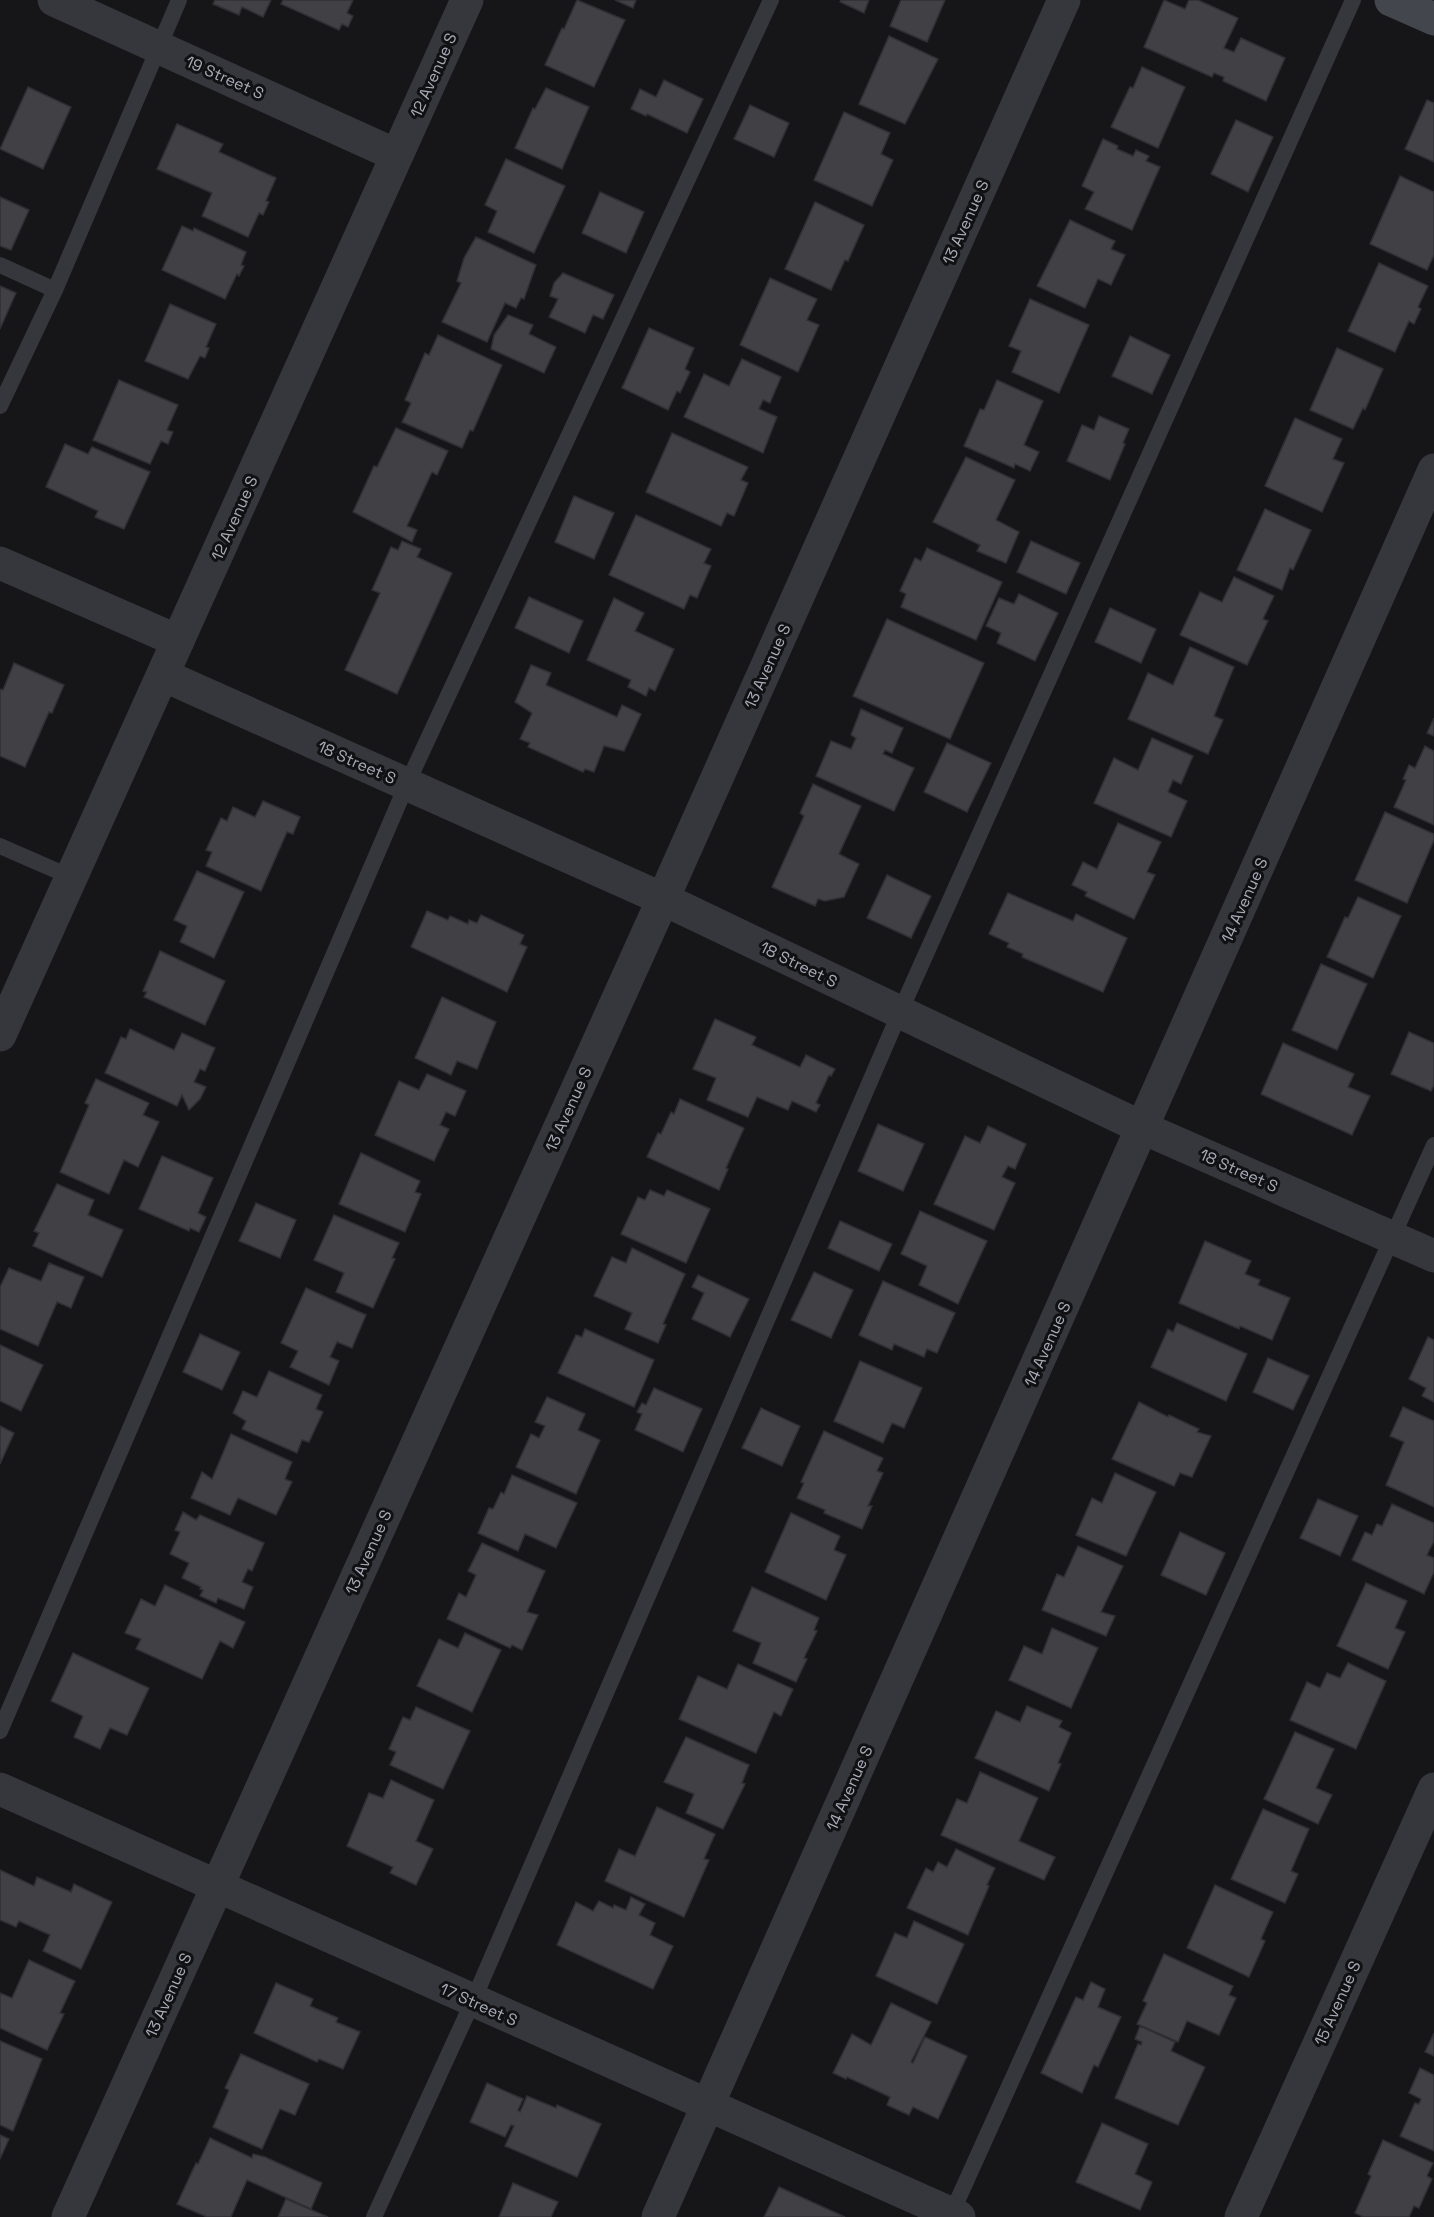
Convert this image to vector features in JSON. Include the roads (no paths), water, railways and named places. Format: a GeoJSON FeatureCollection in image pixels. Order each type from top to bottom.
{"type":"FeatureCollection","features":[{"type":"Feature","properties":{"kind":"street","name":"19 Street S"},"geometry":{"type":"LineString","coordinates":[[54,0],[396,155]]}},
{"type":"Feature","properties":{"kind":"street","name":"12 Avenue S"},"geometry":{"type":"LineString","coordinates":[[0,1035],[466,0]]}},
{"type":"Feature","properties":{"kind":"street","name":"13 Avenue S"},"geometry":{"type":"LineString","coordinates":[[68,2217],[663,899],[1064,0]]}},
{"type":"Feature","properties":{"kind":"street"},"geometry":{"type":"LineString","coordinates":[[1392,0],[1434,19]]}},
{"type":"Feature","properties":{"kind":"street","name":"14 Avenue S"},"geometry":{"type":"LineString","coordinates":[[658,2217],[1434,470]]}},
{"type":"Feature","properties":{"kind":"street"},"geometry":{"type":"LineString","coordinates":[[0,563],[178,641]]}},
{"type":"Feature","properties":{"kind":"street","name":"18 Street S"},"geometry":{"type":"LineString","coordinates":[[163,675],[663,899],[1143,1128],[1434,1256]]}},
{"type":"Feature","properties":{"kind":"street","name":"17 Street S"},"geometry":{"type":"LineString","coordinates":[[0,1789],[953,2216]]}},
{"type":"Feature","properties":{"kind":"street","name":"15 Avenue S"},"geometry":{"type":"LineString","coordinates":[[1241,2217],[1434,1789]]}},
{"type":"Feature","properties":{"kind":"lane"},"geometry":{"type":"LineString","coordinates":[[0,406],[55,290],[179,0]]}},
{"type":"Feature","properties":{"kind":"lane"},"geometry":{"type":"LineString","coordinates":[[0,1731],[407,784],[771,0]]}},
{"type":"Feature","properties":{"kind":"lane"},"geometry":{"type":"LineString","coordinates":[[374,2217],[473,2001],[900,1012],[1353,0]]}},
{"type":"Feature","properties":{"kind":"lane"},"geometry":{"type":"LineString","coordinates":[[0,265],[55,290]]}},
{"type":"Feature","properties":{"kind":"lane"},"geometry":{"type":"LineString","coordinates":[[0,846],[71,877]]}},
{"type":"Feature","properties":{"kind":"lane"},"geometry":{"type":"LineString","coordinates":[[953,2216],[1434,1146]]}}]}
